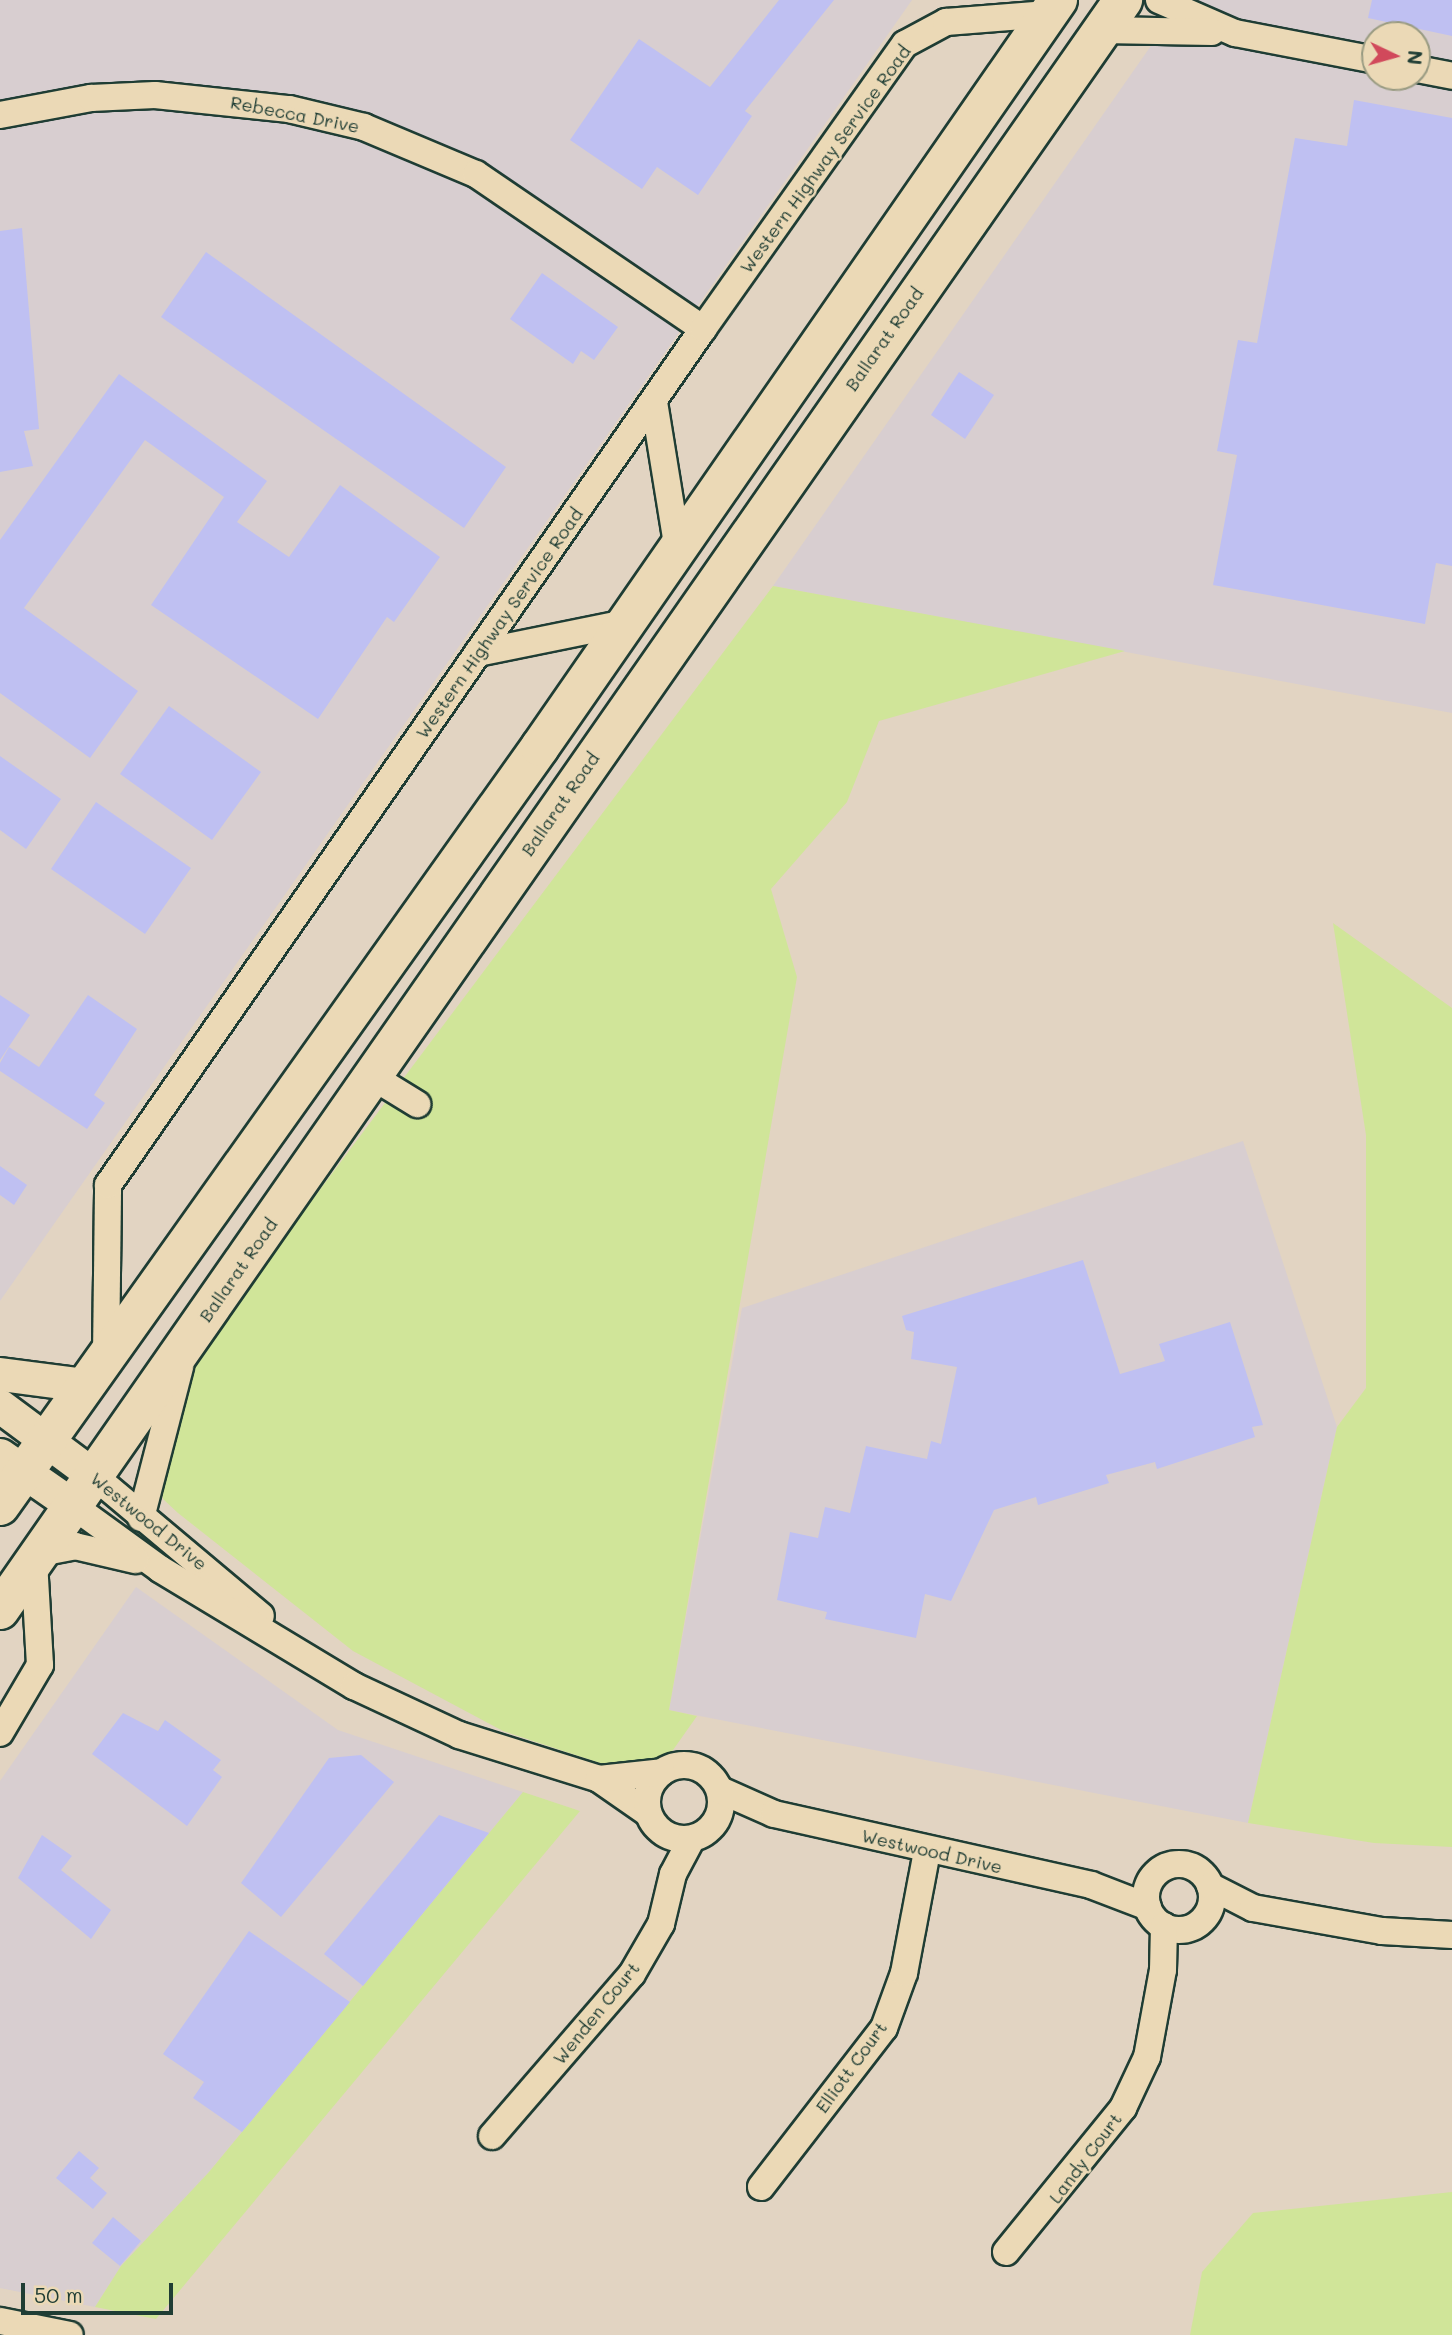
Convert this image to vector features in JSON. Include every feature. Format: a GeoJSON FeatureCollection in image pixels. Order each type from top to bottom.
{"type":"FeatureCollection","features":[{"type":"Feature","properties":{"kind":"highway"},"geometry":{"type":"LineString","coordinates":[[0,1506],[12,1463],[47,1441],[678,550],[1053,7],[1064,22],[1104,28]]}},
{"type":"Feature","properties":{"kind":"highway","name":"Ballarat Road"},"geometry":{"type":"LineString","coordinates":[[0,1610],[1104,28]]}},
{"type":"Feature","properties":{"kind":"main road"},"geometry":{"type":"LineString","coordinates":[[0,1374],[95,1371]]}},
{"type":"Feature","properties":{"kind":"main road","name":"Westwood Drive"},"geometry":{"type":"LineString","coordinates":[[0,1406],[47,1441],[82,1490]]}},
{"type":"Feature","properties":{"kind":"main road","name":"Westwood Drive"},"geometry":{"type":"LineString","coordinates":[[12,1463],[82,1490]]}},
{"type":"Feature","properties":{"kind":"street"},"geometry":{"type":"LineString","coordinates":[[1159,0],[1235,33]]}},
{"type":"Feature","properties":{"kind":"street"},"geometry":{"type":"LineString","coordinates":[[1199,0],[1280,42]]}},
{"type":"Feature","properties":{"kind":"street","name":"Western Highway Service Road"},"geometry":{"type":"LineString","coordinates":[[95,1371],[108,1185],[703,329],[905,44],[946,22],[1053,7]]}},
{"type":"Feature","properties":{"kind":"street"},"geometry":{"type":"LineString","coordinates":[[1104,28],[1235,33],[1361,57]]}},
{"type":"Feature","properties":{"kind":"street"},"geometry":{"type":"LineString","coordinates":[[1431,72],[1452,76]]}},
{"type":"Feature","properties":{"kind":"street","name":"Rebecca Drive"},"geometry":{"type":"LineString","coordinates":[[0,115],[90,98],[155,95],[289,109],[364,127],[486,180],[703,329]]}},
{"type":"Feature","properties":{"kind":"street"},"geometry":{"type":"LineString","coordinates":[[654,402],[678,550]]}},
{"type":"Feature","properties":{"kind":"street"},"geometry":{"type":"LineString","coordinates":[[478,653],[625,623]]}},
{"type":"Feature","properties":{"kind":"street"},"geometry":{"type":"LineString","coordinates":[[373,1077],[417,1104]]}},
{"type":"Feature","properties":{"kind":"street"},"geometry":{"type":"LineString","coordinates":[[141,1518],[187,1343]]}},
{"type":"Feature","properties":{"kind":"street","name":"Westwood Drive"},"geometry":{"type":"LineString","coordinates":[[82,1490],[141,1518],[231,1588],[289,1645]]}},
{"type":"Feature","properties":{"kind":"street","name":"Westwood Drive"},"geometry":{"type":"LineString","coordinates":[[82,1490],[160,1569],[354,1686],[459,1735],[599,1779],[649,1813]]}},
{"type":"Feature","properties":{"kind":"street"},"geometry":{"type":"LineString","coordinates":[[0,1733],[40,1665],[37,1557],[75,1546],[160,1569]]}},
{"type":"Feature","properties":{"kind":"street"},"geometry":{"type":"LineString","coordinates":[[700,1768],[720,1790],[715,1823],[679,1837],[649,1813],[650,1788],[662,1772],[700,1768]]}},
{"type":"Feature","properties":{"kind":"street","name":"Westwood Drive"},"geometry":{"type":"LineString","coordinates":[[599,1779],[662,1772]]}},
{"type":"Feature","properties":{"kind":"street","name":"Westwood Drive"},"geometry":{"type":"LineString","coordinates":[[720,1790],[774,1814],[927,1851],[1091,1885],[1175,1920]]}},
{"type":"Feature","properties":{"kind":"street","name":"Westwood Drive"},"geometry":{"type":"LineString","coordinates":[[715,1823],[774,1814]]}},
{"type":"Feature","properties":{"kind":"street","name":"Wenden Court"},"geometry":{"type":"LineString","coordinates":[[492,2136],[632,1975],[661,1924],[679,1837]]}},
{"type":"Feature","properties":{"kind":"street","name":"Elliott Court"},"geometry":{"type":"LineString","coordinates":[[761,2187],[884,2028],[905,1973],[927,1851]]}},
{"type":"Feature","properties":{"kind":"street"},"geometry":{"type":"LineString","coordinates":[[1175,1920],[1152,1880],[1163,1869],[1186,1865],[1210,1886],[1254,1908],[1382,1931],[1452,1935]]}},
{"type":"Feature","properties":{"kind":"street","name":"Westwood Drive"},"geometry":{"type":"LineString","coordinates":[[1091,1885],[1152,1880]]}},
{"type":"Feature","properties":{"kind":"street"},"geometry":{"type":"LineString","coordinates":[[1175,1920],[1210,1886]]}},
{"type":"Feature","properties":{"kind":"street"},"geometry":{"type":"LineString","coordinates":[[1175,1920],[1254,1908]]}},
{"type":"Feature","properties":{"kind":"street","name":"Landy Court"},"geometry":{"type":"LineString","coordinates":[[1006,2252],[1123,2108],[1147,2057],[1175,1920]]}},
{"type":"Feature","properties":{"kind":"street"},"geometry":{"type":"LineString","coordinates":[[0,2321],[71,2335]]}},
{"type":"Feature","properties":{"kind":"shaded area"},"geometry":{"type":"Polygon","coordinates":[[[0,0],[912,0],[0,1301],[0,0]]]}},
{"type":"Feature","properties":{"kind":"shaded area"},"geometry":{"type":"Polygon","coordinates":[[[1183,0],[1452,0],[1452,713],[773,586],[1183,0]]]}},
{"type":"Feature","properties":{"kind":"shaded area"},"geometry":{"type":"Polygon","coordinates":[[[1243,1141],[1337,1427],[1248,1823],[669,1710],[742,1308],[1243,1141]]]}},
{"type":"Feature","properties":{"kind":"shaded area"},"geometry":{"type":"Polygon","coordinates":[[[136,1587],[338,1730],[523,1792],[209,2172],[121,2266],[95,2307],[0,2288],[0,1781],[136,1587]]]}},
{"type":"Feature","properties":{"kind":"green space"},"geometry":{"type":"Polygon","coordinates":[[[773,586],[1125,651],[879,721],[847,802],[771,889],[797,977],[669,1710],[697,1716],[666,1760],[618,1769],[503,1731],[353,1651],[178,1513],[163,1499],[158,1478],[163,1444],[198,1352],[773,586]]]}},
{"type":"Feature","properties":{"kind":"green space"},"geometry":{"type":"Polygon","coordinates":[[[1333,923],[1452,1008],[1452,1847],[1374,1843],[1248,1823],[1337,1427],[1366,1388],[1366,1135],[1333,923]]]}},
{"type":"Feature","properties":{"kind":"green space"},"geometry":{"type":"Polygon","coordinates":[[[523,1792],[580,1811],[156,2319],[95,2307],[121,2266],[209,2172],[523,1792]]]}},
{"type":"Feature","properties":{"kind":"green space"},"geometry":{"type":"Polygon","coordinates":[[[1452,2192],[1452,2335],[1190,2335],[1202,2272],[1253,2213],[1452,2192]]]}},
{"type":"Feature","properties":{"kind":"building"},"geometry":{"type":"Polygon","coordinates":[[[779,0],[834,0],[745,111],[752,116],[698,195],[657,167],[642,189],[570,140],[639,39],[710,87],[779,0]]]}},
{"type":"Feature","properties":{"kind":"building"},"geometry":{"type":"Polygon","coordinates":[[[1372,0],[1452,0],[1452,36],[1431,32],[1431,21],[1382,21],[1368,18],[1372,0]]]}},
{"type":"Feature","properties":{"kind":"building"},"geometry":{"type":"Polygon","coordinates":[[[1354,100],[1452,118],[1452,566],[1436,563],[1425,624],[1213,585],[1237,455],[1217,451],[1238,340],[1257,343],[1295,138],[1347,146],[1354,100]]]}},
{"type":"Feature","properties":{"kind":"building"},"geometry":{"type":"Polygon","coordinates":[[[22,228],[39,429],[24,431],[33,466],[0,472],[0,231],[22,228]]]}},
{"type":"Feature","properties":{"kind":"building"},"geometry":{"type":"Polygon","coordinates":[[[206,252],[506,467],[464,528],[161,317],[206,252]]]}},
{"type":"Feature","properties":{"kind":"building"},"geometry":{"type":"Polygon","coordinates":[[[542,273],[618,327],[594,360],[581,351],[573,364],[510,319],[542,273]]]}},
{"type":"Feature","properties":{"kind":"building"},"geometry":{"type":"Polygon","coordinates":[[[959,372],[994,395],[965,439],[931,415],[959,372]]]}},
{"type":"Feature","properties":{"kind":"building"},"geometry":{"type":"Polygon","coordinates":[[[119,374],[267,481],[237,522],[289,557],[340,485],[440,557],[394,622],[387,617],[318,719],[151,605],[224,497],[145,440],[24,608],[138,691],[90,758],[0,693],[0,540],[119,374]]]}},
{"type":"Feature","properties":{"kind":"building"},"geometry":{"type":"Polygon","coordinates":[[[169,706],[261,772],[212,840],[120,774],[169,706]]]}},
{"type":"Feature","properties":{"kind":"building"},"geometry":{"type":"Polygon","coordinates":[[[0,756],[61,799],[26,849],[0,830],[0,756]]]}},
{"type":"Feature","properties":{"kind":"building"},"geometry":{"type":"Polygon","coordinates":[[[96,802],[191,868],[145,934],[51,869],[96,802]]]}},
{"type":"Feature","properties":{"kind":"building"},"geometry":{"type":"Polygon","coordinates":[[[0,995],[30,1015],[0,1060],[0,995]]]}},
{"type":"Feature","properties":{"kind":"building"},"geometry":{"type":"Polygon","coordinates":[[[88,995],[137,1029],[94,1095],[105,1103],[87,1129],[0,1071],[0,1063],[9,1047],[39,1067],[88,995]]]}},
{"type":"Feature","properties":{"kind":"building"},"geometry":{"type":"Polygon","coordinates":[[[0,1166],[27,1185],[14,1205],[0,1195],[0,1166]]]}},
{"type":"Feature","properties":{"kind":"building"},"geometry":{"type":"Polygon","coordinates":[[[1083,1260],[1120,1374],[1165,1361],[1159,1344],[1230,1322],[1263,1425],[1252,1427],[1255,1437],[1157,1469],[1155,1462],[1106,1475],[1109,1483],[1038,1505],[1036,1497],[994,1510],[951,1601],[925,1594],[916,1638],[825,1619],[827,1612],[777,1600],[790,1532],[818,1538],[825,1507],[850,1513],[866,1446],[927,1459],[931,1441],[941,1444],[957,1367],[911,1359],[914,1332],[906,1330],[902,1316],[1083,1260]]]}},
{"type":"Feature","properties":{"kind":"building"},"geometry":{"type":"Polygon","coordinates":[[[123,1713],[158,1731],[165,1720],[221,1760],[213,1770],[222,1777],[187,1826],[92,1754],[123,1713]]]}},
{"type":"Feature","properties":{"kind":"building"},"geometry":{"type":"Polygon","coordinates":[[[361,1755],[394,1782],[281,1917],[241,1883],[329,1758],[361,1755]]]}},
{"type":"Feature","properties":{"kind":"building"},"geometry":{"type":"Polygon","coordinates":[[[439,1815],[489,1833],[363,1986],[324,1954],[439,1815]]]}},
{"type":"Feature","properties":{"kind":"building"},"geometry":{"type":"Polygon","coordinates":[[[42,1835],[72,1856],[61,1870],[111,1910],[91,1939],[18,1878],[42,1835]]]}},
{"type":"Feature","properties":{"kind":"building"},"geometry":{"type":"Polygon","coordinates":[[[249,1931],[350,2002],[242,2132],[193,2098],[204,2082],[163,2054],[249,1931]]]}},
{"type":"Feature","properties":{"kind":"building"},"geometry":{"type":"Polygon","coordinates":[[[79,2151],[99,2168],[90,2178],[107,2193],[93,2209],[56,2178],[79,2151]]]}},
{"type":"Feature","properties":{"kind":"building"},"geometry":{"type":"Polygon","coordinates":[[[113,2217],[141,2241],[120,2266],[92,2243],[113,2217]]]}}]}
